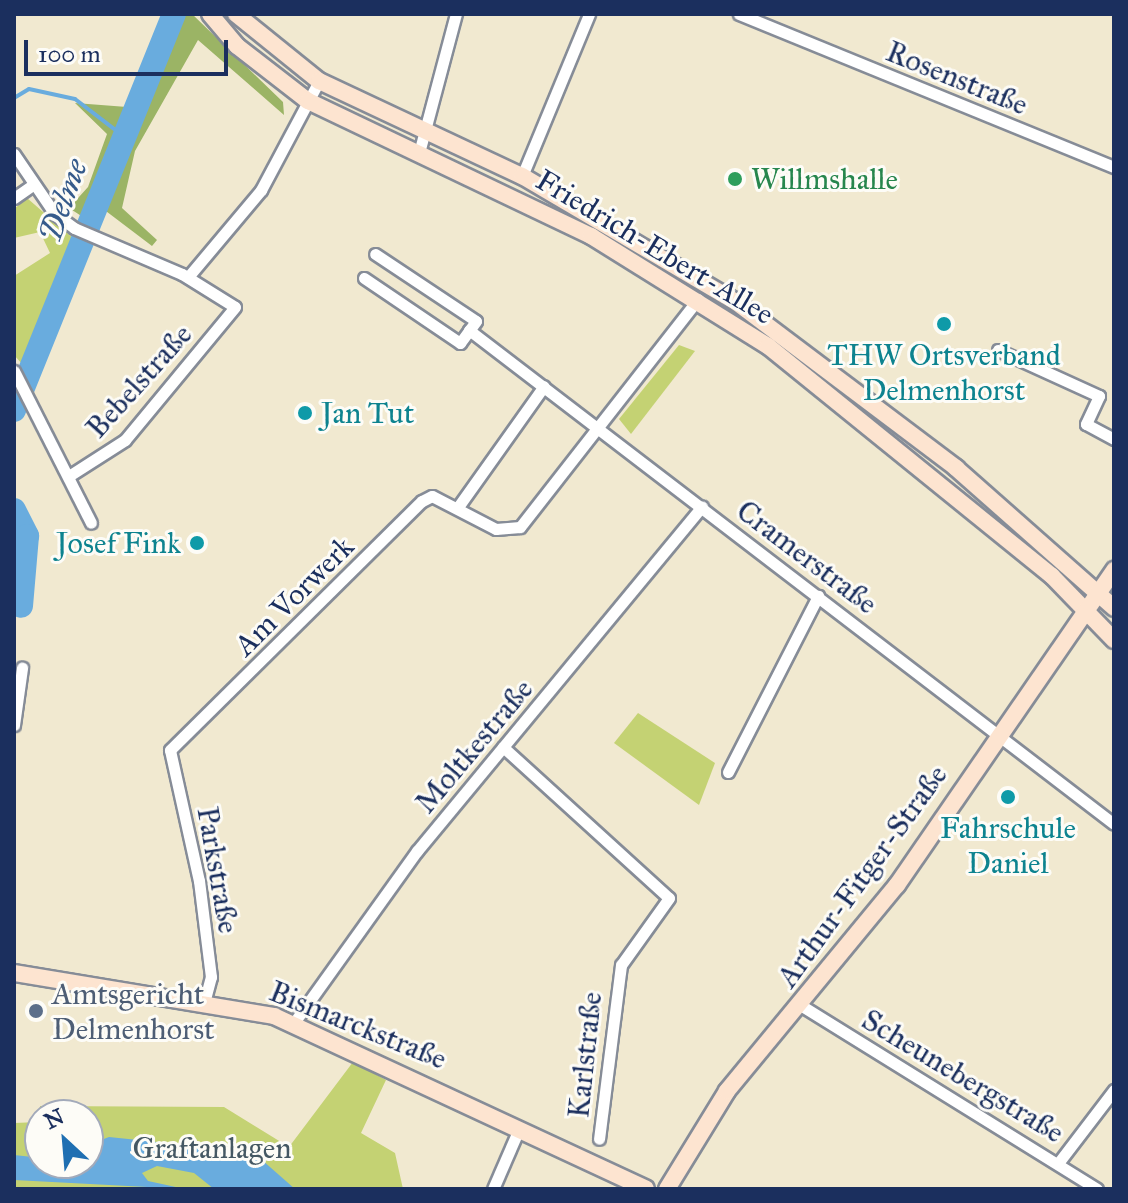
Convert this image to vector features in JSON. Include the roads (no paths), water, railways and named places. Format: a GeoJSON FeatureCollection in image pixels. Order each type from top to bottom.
{"type":"FeatureCollection","features":[{"type":"Feature","properties":{"kind":"main road","name":"Friedrich-Ebert-Allee"},"geometry":{"type":"LineString","coordinates":[[210,14],[237,46],[308,101],[420,149],[698,299],[882,436],[1086,611],[1114,640]]}},
{"type":"Feature","properties":{"kind":"main road","name":"Friedrich-Ebert-Allee"},"geometry":{"type":"LineString","coordinates":[[236,14],[319,81],[522,176],[758,318],[944,459],[1114,608]]}},
{"type":"Feature","properties":{"kind":"main road","name":"Arthur-Fitger-Straße"},"geometry":{"type":"LineString","coordinates":[[667,1189],[727,1091],[802,1006],[1114,570]]}},
{"type":"Feature","properties":{"kind":"main road","name":"Bismarckstraße"},"geometry":{"type":"LineString","coordinates":[[19,974],[205,999],[293,1024],[646,1189]]}},
{"type":"Feature","properties":{"kind":"street"},"geometry":{"type":"LineString","coordinates":[[420,149],[429,131],[456,14]]}},
{"type":"Feature","properties":{"kind":"street"},"geometry":{"type":"LineString","coordinates":[[522,176],[589,14]]}},
{"type":"Feature","properties":{"kind":"street","name":"Rosenstraße"},"geometry":{"type":"LineString","coordinates":[[739,14],[1114,167]]}},
{"type":"Feature","properties":{"kind":"street"},"geometry":{"type":"LineString","coordinates":[[14,154],[34,184],[74,228],[188,277],[261,190],[319,81]]}},
{"type":"Feature","properties":{"kind":"street"},"geometry":{"type":"LineString","coordinates":[[14,198],[34,184]]}},
{"type":"Feature","properties":{"kind":"street","name":"Cramerstraße"},"geometry":{"type":"LineString","coordinates":[[375,254],[476,321],[469,330],[600,427],[1114,824]]}},
{"type":"Feature","properties":{"kind":"street","name":"Bebelstraße"},"geometry":{"type":"LineString","coordinates":[[69,476],[125,440],[235,307],[188,277]]}},
{"type":"Feature","properties":{"kind":"street"},"geometry":{"type":"LineString","coordinates":[[364,278],[460,343],[469,330]]}},
{"type":"Feature","properties":{"kind":"street","name":"Am Vorwerk"},"geometry":{"type":"LineString","coordinates":[[170,750],[422,501],[432,496],[496,529],[520,527],[698,299]]}},
{"type":"Feature","properties":{"kind":"street"},"geometry":{"type":"LineString","coordinates":[[998,350],[1099,396],[1086,424],[1114,439]]}},
{"type":"Feature","properties":{"kind":"street"},"geometry":{"type":"LineString","coordinates":[[14,371],[91,523]]}},
{"type":"Feature","properties":{"kind":"street"},"geometry":{"type":"LineString","coordinates":[[458,507],[544,386]]}},
{"type":"Feature","properties":{"kind":"street","name":"Moltkestraße"},"geometry":{"type":"LineString","coordinates":[[293,1024],[417,851],[702,506]]}},
{"type":"Feature","properties":{"kind":"street"},"geometry":{"type":"LineString","coordinates":[[728,772],[818,596]]}},
{"type":"Feature","properties":{"kind":"street"},"geometry":{"type":"LineString","coordinates":[[14,725],[22,668]]}},
{"type":"Feature","properties":{"kind":"street","name":"Karlstraße"},"geometry":{"type":"LineString","coordinates":[[503,747],[669,898],[621,965],[599,1139]]}},
{"type":"Feature","properties":{"kind":"street","name":"Parkstraße"},"geometry":{"type":"LineString","coordinates":[[170,750],[199,881],[211,977],[205,999]]}},
{"type":"Feature","properties":{"kind":"street","name":"Scheunebergstraße"},"geometry":{"type":"LineString","coordinates":[[802,1006],[948,1102],[1059,1162],[1097,1189]]}},
{"type":"Feature","properties":{"kind":"street"},"geometry":{"type":"LineString","coordinates":[[1059,1162],[1114,1090]]}},
{"type":"Feature","properties":{"kind":"street"},"geometry":{"type":"LineString","coordinates":[[493,1189],[519,1129]]}},
{"type":"Feature","properties":{"kind":"water"},"geometry":{"type":"Polygon","coordinates":[[[104,1139],[253,1152],[295,1189],[214,1189],[194,1173],[157,1166],[142,1173],[148,1181],[185,1189],[14,1180],[14,1155],[24,1156],[24,1179],[104,1179],[104,1139]]]}},
{"type":"Feature","properties":{"kind":"waterway","name":"Delme"},"geometry":{"type":"LineString","coordinates":[[14,410],[174,14]]}},
{"type":"Feature","properties":{"kind":"waterway"},"geometry":{"type":"LineString","coordinates":[[14,98],[29,89],[75,99],[122,135]]}},
{"type":"Feature","properties":{"kind":"waterway","name":"Delme"},"geometry":{"type":"LineString","coordinates":[[14,510],[27,536],[21,606]]}},
{"type":"Feature","properties":{"kind":"place","name":"Willmshalle"},"geometry":{"type":"Point","coordinates":[735,179]}},
{"type":"Feature","properties":{"kind":"place","name":"THW Ortsverband Delmenhorst"},"geometry":{"type":"Point","coordinates":[944,324]}},
{"type":"Feature","properties":{"kind":"place","name":"Jan Tut"},"geometry":{"type":"Point","coordinates":[305,413]}},
{"type":"Feature","properties":{"kind":"place","name":"Josef Fink"},"geometry":{"type":"Point","coordinates":[197,543]}},
{"type":"Feature","properties":{"kind":"place","name":"Fahrschule Daniel"},"geometry":{"type":"Point","coordinates":[1008,797]}},
{"type":"Feature","properties":{"kind":"place","name":"Amtsgericht Delmenhorst"},"geometry":{"type":"Point","coordinates":[36,1011]}},
{"type":"Feature","properties":{"kind":"park label","name":"Graftanlagen"},"geometry":{"type":"Point","coordinates":[212,1148]}}]}
